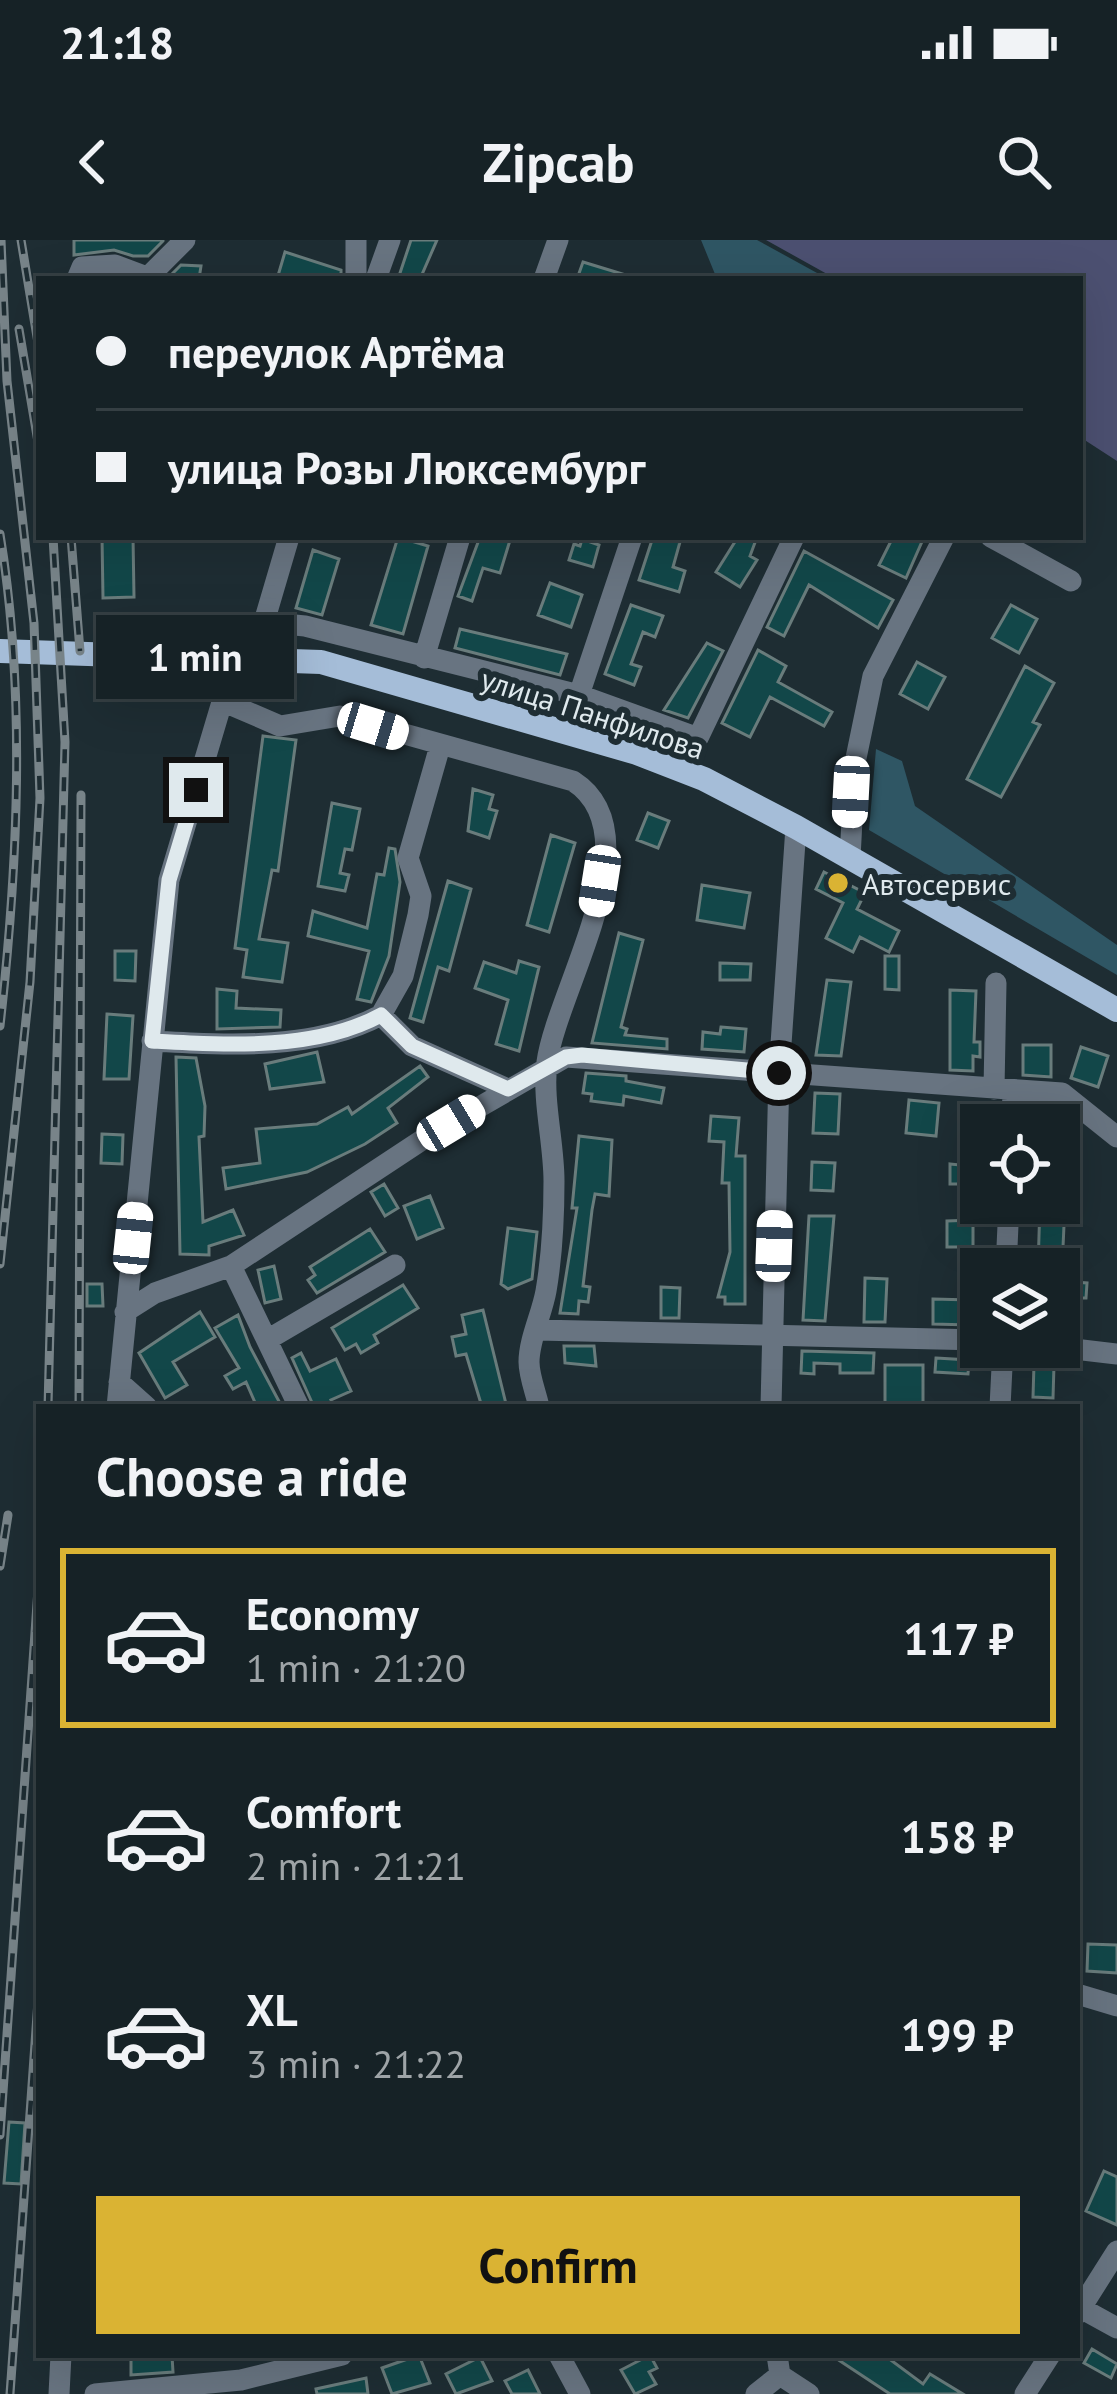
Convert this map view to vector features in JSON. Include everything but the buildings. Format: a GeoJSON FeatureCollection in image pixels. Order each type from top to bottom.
{"type":"FeatureCollection","features":[{"type":"Feature","properties":{"kind":"main road","name":"улица Панфилова"},"geometry":{"type":"LineString","coordinates":[[0,651],[285,656],[321,662],[638,753],[704,779],[796,827],[1117,1010]]}},
{"type":"Feature","properties":{"kind":"street"},"geometry":{"type":"LineString","coordinates":[[148,276],[185,240]]}},
{"type":"Feature","properties":{"kind":"street"},"geometry":{"type":"LineString","coordinates":[[356,240],[356,276]]}},
{"type":"Feature","properties":{"kind":"street"},"geometry":{"type":"LineString","coordinates":[[377,276],[390,240]]}},
{"type":"Feature","properties":{"kind":"street"},"geometry":{"type":"LineString","coordinates":[[545,276],[558,240]]}},
{"type":"Feature","properties":{"kind":"street"},"geometry":{"type":"LineString","coordinates":[[78,276],[82,266],[116,266],[141,276]]}},
{"type":"Feature","properties":{"kind":"street"},"geometry":{"type":"LineString","coordinates":[[117,1404],[169,880],[239,645],[264,622],[288,540]]}},
{"type":"Feature","properties":{"kind":"street"},"geometry":{"type":"LineString","coordinates":[[424,658],[459,540]]}},
{"type":"Feature","properties":{"kind":"street"},"geometry":{"type":"LineString","coordinates":[[579,695],[631,540]]}},
{"type":"Feature","properties":{"kind":"street"},"geometry":{"type":"LineString","coordinates":[[264,622],[305,626],[579,695],[698,738],[793,540]]}},
{"type":"Feature","properties":{"kind":"street"},"geometry":{"type":"LineString","coordinates":[[850,858],[853,778],[872,676],[942,540]]}},
{"type":"Feature","properties":{"kind":"street"},"geometry":{"type":"LineString","coordinates":[[996,540],[1071,581]]}},
{"type":"Feature","properties":{"kind":"street"},"geometry":{"type":"LineString","coordinates":[[222,701],[280,726],[340,716],[573,781],[597,802],[608,836],[593,926],[556,1022],[547,1066],[554,1182],[547,1289],[529,1362],[538,1404]]}},
{"type":"Feature","properties":{"kind":"street"},"geometry":{"type":"LineString","coordinates":[[152,1041],[224,1045],[314,1037],[381,1015],[403,976],[418,916],[421,896],[408,858],[440,746]]}},
{"type":"Feature","properties":{"kind":"street"},"geometry":{"type":"LineString","coordinates":[[771,1404],[779,1073],[796,827]]}},
{"type":"Feature","properties":{"kind":"street"},"geometry":{"type":"LineString","coordinates":[[996,983],[1007,1104]]}},
{"type":"Feature","properties":{"kind":"street"},"geometry":{"type":"LineString","coordinates":[[381,1015],[412,1046],[508,1089]]}},
{"type":"Feature","properties":{"kind":"street"},"geometry":{"type":"LineString","coordinates":[[125,1312],[155,1293],[231,1266],[508,1089],[547,1066],[582,1055],[1062,1093],[1117,1137]]}},
{"type":"Feature","properties":{"kind":"street"},"geometry":{"type":"LineString","coordinates":[[267,1340],[395,1265]]}},
{"type":"Feature","properties":{"kind":"street"},"geometry":{"type":"LineString","coordinates":[[231,1266],[297,1404]]}},
{"type":"Feature","properties":{"kind":"street"},"geometry":{"type":"LineString","coordinates":[[537,1330],[960,1339]]}},
{"type":"Feature","properties":{"kind":"street"},"geometry":{"type":"LineString","coordinates":[[1080,1350],[1117,1354]]}},
{"type":"Feature","properties":{"kind":"street"},"geometry":{"type":"LineString","coordinates":[[1000,1404],[1002,1368]]}},
{"type":"Feature","properties":{"kind":"street"},"geometry":{"type":"LineString","coordinates":[[119,1382],[135,1390],[145,1404]]}},
{"type":"Feature","properties":{"kind":"street"},"geometry":{"type":"LineString","coordinates":[[1080,1995],[1110,2005],[1117,2023]]}},
{"type":"Feature","properties":{"kind":"street"},"geometry":{"type":"LineString","coordinates":[[1080,2306],[1117,2251]]}},
{"type":"Feature","properties":{"kind":"street"},"geometry":{"type":"LineString","coordinates":[[1080,2310],[1117,2328]]}},
{"type":"Feature","properties":{"kind":"street"},"geometry":{"type":"LineString","coordinates":[[59,2394],[61,2358]]}},
{"type":"Feature","properties":{"kind":"street"},"geometry":{"type":"LineString","coordinates":[[94,2394],[241,2380],[330,2358]]}},
{"type":"Feature","properties":{"kind":"street"},"geometry":{"type":"LineString","coordinates":[[561,2358],[580,2394]]}},
{"type":"Feature","properties":{"kind":"street"},"geometry":{"type":"LineString","coordinates":[[1025,2394],[1048,2358]]}},
{"type":"Feature","properties":{"kind":"street"},"geometry":{"type":"LineString","coordinates":[[756,2394],[779,2365],[809,2394]]}},
{"type":"Feature","properties":{"kind":"shaded area"},"geometry":{"type":"Polygon","coordinates":[[[701,240],[757,240],[823,276],[716,276],[701,240]]]}},
{"type":"Feature","properties":{"kind":"shaded area"},"geometry":{"type":"Polygon","coordinates":[[[766,240],[1117,240],[1117,461],[1083,439],[1083,276],[831,276],[766,240]]]}},
{"type":"Feature","properties":{"kind":"shaded area"},"geometry":{"type":"Polygon","coordinates":[[[876,749],[902,761],[915,806],[1117,945],[1117,975],[869,830],[876,749]]]}},
{"type":"Feature","properties":{"kind":"railway"},"geometry":{"type":"LineString","coordinates":[[0,1264],[30,982],[40,798],[34,623],[7,381],[1,240]]}},
{"type":"Feature","properties":{"kind":"railway"},"geometry":{"type":"LineString","coordinates":[[21,240],[36,331]]}},
{"type":"Feature","properties":{"kind":"railway"},"geometry":{"type":"LineString","coordinates":[[19,329],[36,430]]}},
{"type":"Feature","properties":{"kind":"railway"},"geometry":{"type":"LineString","coordinates":[[0,534],[16,718],[11,904],[0,1026]]}},
{"type":"Feature","properties":{"kind":"railway"},"geometry":{"type":"LineString","coordinates":[[48,1404],[65,742],[53,540]]}},
{"type":"Feature","properties":{"kind":"railway"},"geometry":{"type":"LineString","coordinates":[[71,540],[80,651]]}},
{"type":"Feature","properties":{"kind":"railway"},"geometry":{"type":"LineString","coordinates":[[79,1404],[81,795]]}},
{"type":"Feature","properties":{"kind":"railway"},"geometry":{"type":"LineString","coordinates":[[0,1566],[8,1515]]}},
{"type":"Feature","properties":{"kind":"railway"},"geometry":{"type":"LineString","coordinates":[[0,2135],[36,1618]]}},
{"type":"Feature","properties":{"kind":"railway"},"geometry":{"type":"LineString","coordinates":[[10,2394],[36,2029]]}},
{"type":"Feature","properties":{"kind":"place","name":"Автосервис"},"geometry":{"type":"Point","coordinates":[838,883]}},
{"type":"Feature","properties":{"kind":"route"},"geometry":{"type":"LineString","coordinates":[[196,790],[169,880],[152,1041],[224,1045],[314,1037],[381,1015],[412,1046],[508,1089],[566,1057],[582,1055],[723,1072],[779,1073]]}}]}
